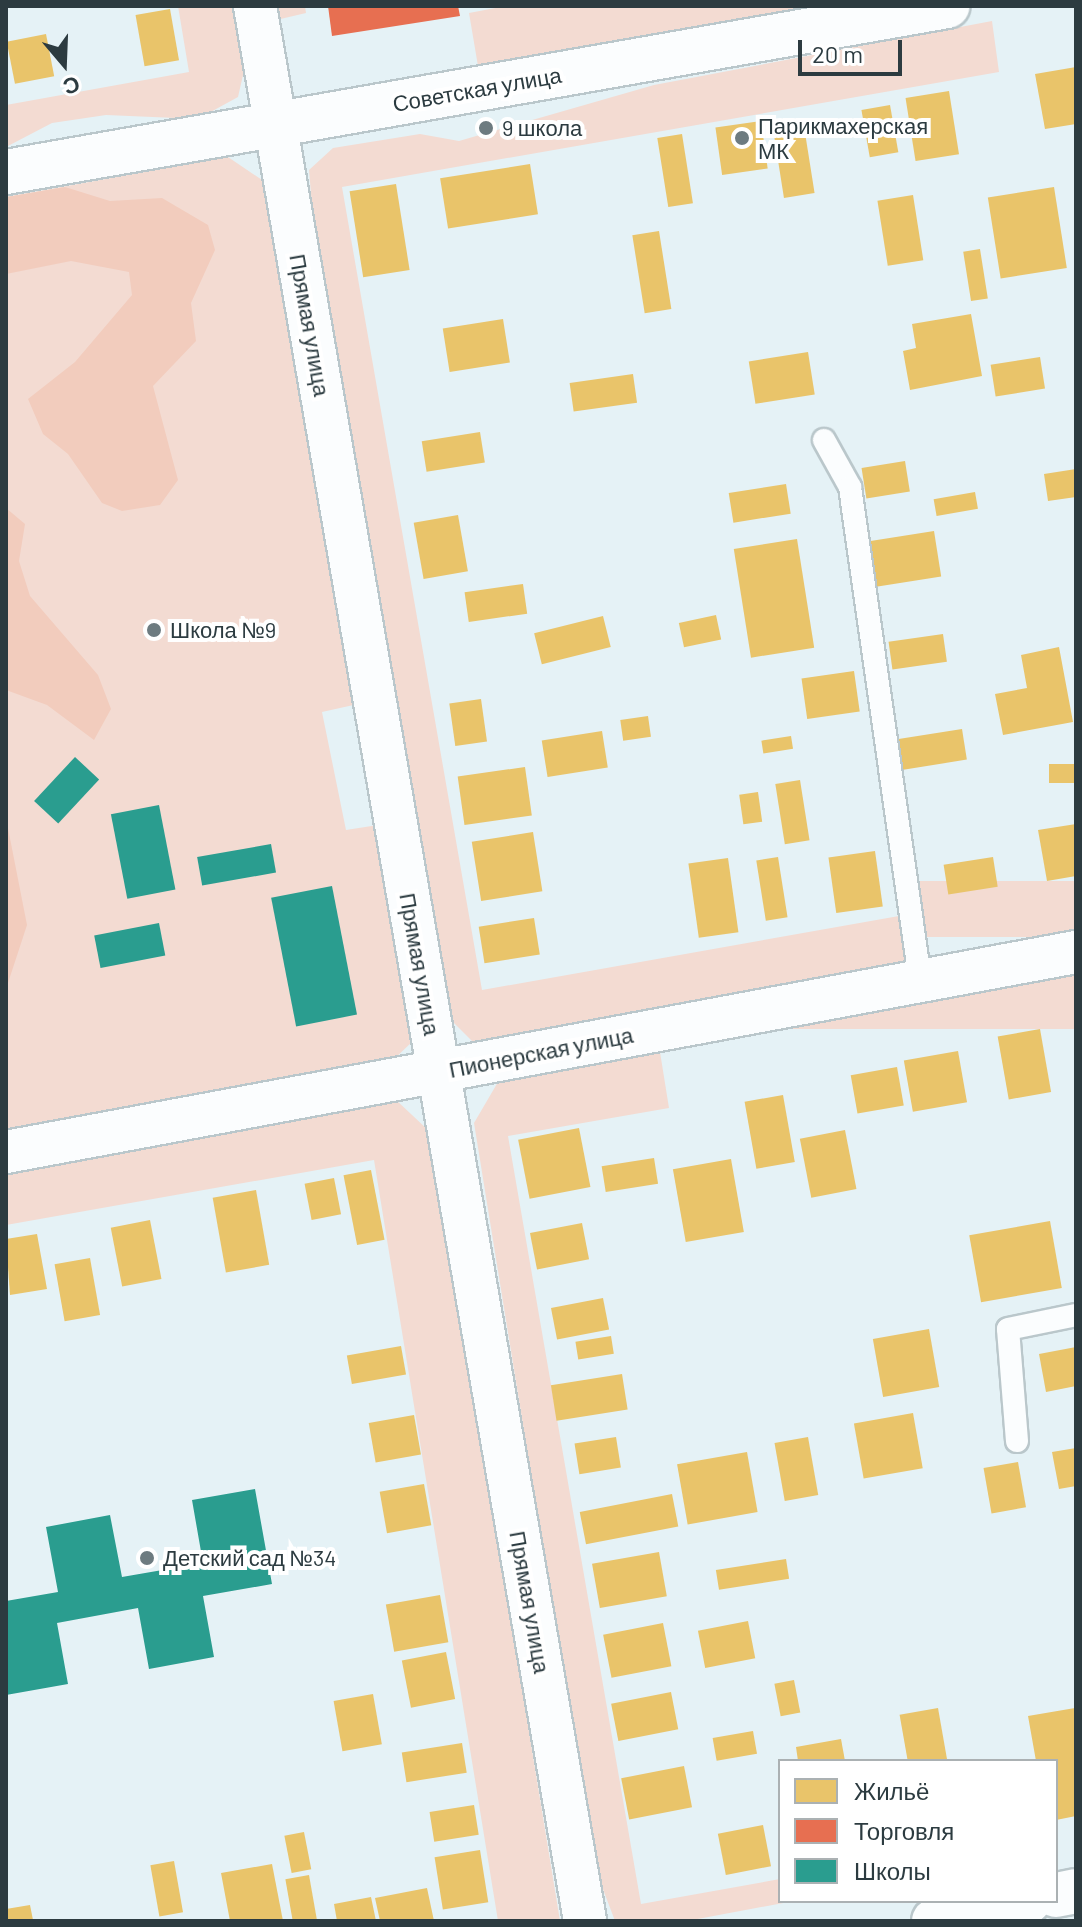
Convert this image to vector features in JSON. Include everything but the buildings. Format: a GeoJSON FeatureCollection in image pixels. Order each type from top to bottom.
{"type":"FeatureCollection","features":[{"type":"Feature","properties":{"kind":"street","name":"Прямая улица"},"geometry":{"type":"LineString","coordinates":[[255,6],[585,1921]]}},
{"type":"Feature","properties":{"kind":"street","name":"Советская улица"},"geometry":{"type":"LineString","coordinates":[[6,172],[947,6]]}},
{"type":"Feature","properties":{"kind":"street","name":"Пионерская улица"},"geometry":{"type":"LineString","coordinates":[[6,1152],[1076,952]]}},
{"type":"Feature","properties":{"kind":"street"},"geometry":{"type":"LineString","coordinates":[[934,1921],[1020,1903]]}},
{"type":"Feature","properties":{"kind":"lane"},"geometry":{"type":"LineString","coordinates":[[824,440],[850,487],[920,980]]}},
{"type":"Feature","properties":{"kind":"lane"},"geometry":{"type":"LineString","coordinates":[[1017,1441],[1008,1329],[1076,1315]]}},
{"type":"Feature","properties":{"kind":"shaded area"},"geometry":{"type":"Polygon","coordinates":[[[178,6],[236,6],[246,62],[238,97],[207,114],[176,118],[106,115],[52,123],[6,147],[6,105],[189,72],[178,6]]]}},
{"type":"Feature","properties":{"kind":"shaded area"},"geometry":{"type":"Polygon","coordinates":[[[269,6],[305,6],[306,13],[272,21],[269,6]]]}},
{"type":"Feature","properties":{"kind":"shaded area"},"geometry":{"type":"Polygon","coordinates":[[[506,6],[837,6],[479,72],[469,13],[506,6]]]}},
{"type":"Feature","properties":{"kind":"shaded area"},"geometry":{"type":"Polygon","coordinates":[[[992,21],[999,72],[342,187],[482,990],[899,916],[907,973],[473,1042],[454,1023],[448,996],[319,289],[309,170],[333,148],[420,134],[459,141],[654,85],[992,21]]]}},
{"type":"Feature","properties":{"kind":"shaded area","name":"Школа №9"},"geometry":{"type":"Polygon","coordinates":[[[228,157],[265,182],[367,702],[322,712],[346,830],[378,825],[416,1025],[412,1042],[392,1061],[6,1133],[6,197],[228,157]]]}},
{"type":"Feature","properties":{"kind":"shaded area"},"geometry":{"type":"Polygon","coordinates":[[[65,187],[110,201],[162,198],[208,225],[215,250],[191,303],[196,341],[153,386],[178,480],[160,505],[122,511],[102,503],[68,454],[43,434],[28,399],[75,362],[132,295],[129,272],[71,261],[6,274],[6,197],[65,187]]]}},
{"type":"Feature","properties":{"kind":"shaded area"},"geometry":{"type":"Polygon","coordinates":[[[6,508],[25,524],[19,561],[30,596],[98,675],[111,709],[94,740],[47,705],[6,690],[6,508]]]}},
{"type":"Feature","properties":{"kind":"shaded area"},"geometry":{"type":"Polygon","coordinates":[[[6,818],[27,925],[6,989],[6,818]]]}},
{"type":"Feature","properties":{"kind":"shaded area"},"geometry":{"type":"Polygon","coordinates":[[[919,881],[1076,881],[1076,937],[919,937],[919,881]]]}},
{"type":"Feature","properties":{"kind":"shaded area"},"geometry":{"type":"Polygon","coordinates":[[[707,972],[1076,972],[1076,1029],[707,1029],[707,972]]]}},
{"type":"Feature","properties":{"kind":"shaded area"},"geometry":{"type":"Polygon","coordinates":[[[660,1052],[669,1108],[508,1136],[641,1904],[778,1879],[778,1903],[783,1903],[687,1921],[615,1921],[595,1868],[474,1123],[498,1082],[660,1052]]]}},
{"type":"Feature","properties":{"kind":"shaded area"},"geometry":{"type":"Polygon","coordinates":[[[395,1099],[428,1130],[436,1164],[560,1921],[498,1921],[374,1160],[6,1225],[6,1170],[395,1099]]]}},
{"type":"Feature","properties":{"kind":"place","name":"9 школа"},"geometry":{"type":"Point","coordinates":[486,128]}},
{"type":"Feature","properties":{"kind":"place","name":"Парикмахерская МК"},"geometry":{"type":"Point","coordinates":[742,138]}},
{"type":"Feature","properties":{"kind":"place","name":"Школа №9"},"geometry":{"type":"Point","coordinates":[154,630]}},
{"type":"Feature","properties":{"kind":"place","name":"Детский сад №34"},"geometry":{"type":"Point","coordinates":[147,1558]}}]}
